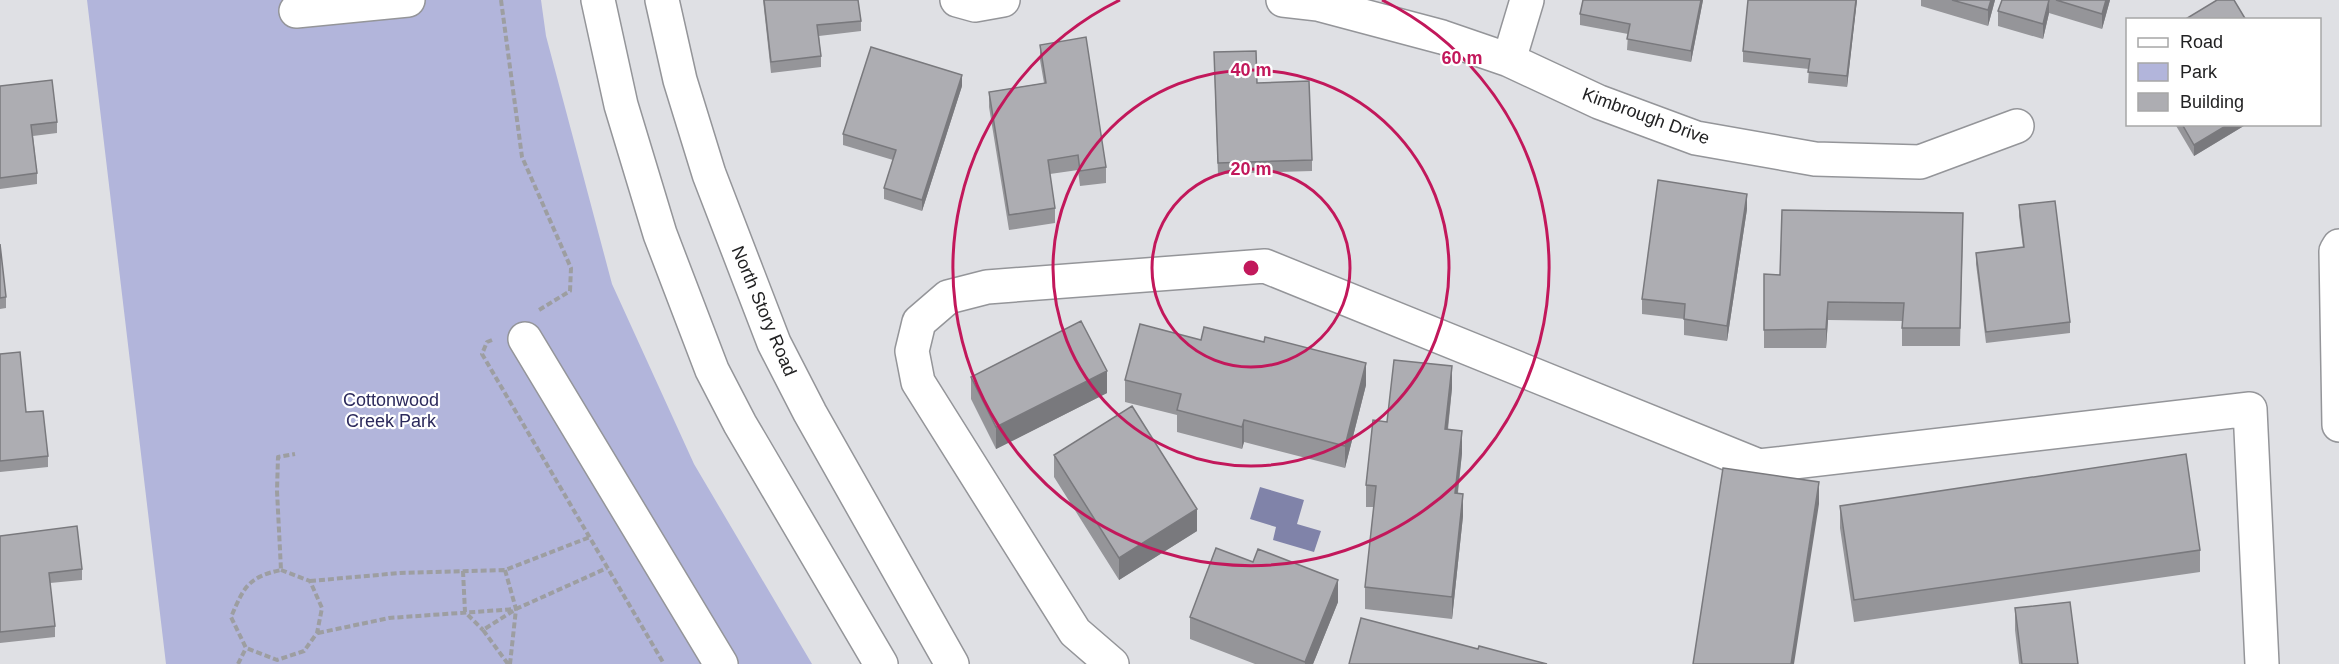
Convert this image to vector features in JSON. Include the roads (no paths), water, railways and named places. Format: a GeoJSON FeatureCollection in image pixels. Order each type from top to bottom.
{"type":"FeatureCollection","features":[{"type":"Feature","properties":{"kind":"main road"},"geometry":{"type":"LineString","coordinates":[[296,11],[408,0]]}},
{"type":"Feature","properties":{"kind":"main road"},"geometry":{"type":"LineString","coordinates":[[598,0],[621,105],[660,234],[712,370],[740,424],[881,664]]}},
{"type":"Feature","properties":{"kind":"main road","name":"North Story Road"},"geometry":{"type":"LineString","coordinates":[[662,0],[680,80],[709,174],[774,343],[810,413],[952,664]]}},
{"type":"Feature","properties":{"kind":"main road"},"geometry":{"type":"LineString","coordinates":[[957,0],[975,5],[1003,0]]}},
{"type":"Feature","properties":{"kind":"main road","name":"Kimbrough Drive"},"geometry":{"type":"LineString","coordinates":[[1283,0],[1318,4],[1443,37],[1509,60],[1599,102],[1696,138],[1815,159],[1920,162],[2017,126]]}},
{"type":"Feature","properties":{"kind":"main road"},"geometry":{"type":"LineString","coordinates":[[1509,60],[1527,0]]}},
{"type":"Feature","properties":{"kind":"main road"},"geometry":{"type":"LineString","coordinates":[[2339,246],[2336,251],[2339,425]]}},
{"type":"Feature","properties":{"kind":"main road"},"geometry":{"type":"LineString","coordinates":[[1112,664],[1075,632],[918,382],[912,351],[919,322],[948,297],[987,287],[1265,266],[1759,466],[2250,409],[2262,664]]}},
{"type":"Feature","properties":{"kind":"main road"},"geometry":{"type":"LineString","coordinates":[[525,339],[721,664]]}},
{"type":"Feature","properties":{"kind":"park label","name":"Cottonwood Creek Park"},"geometry":{"type":"Point","coordinates":[391,410]}}]}
